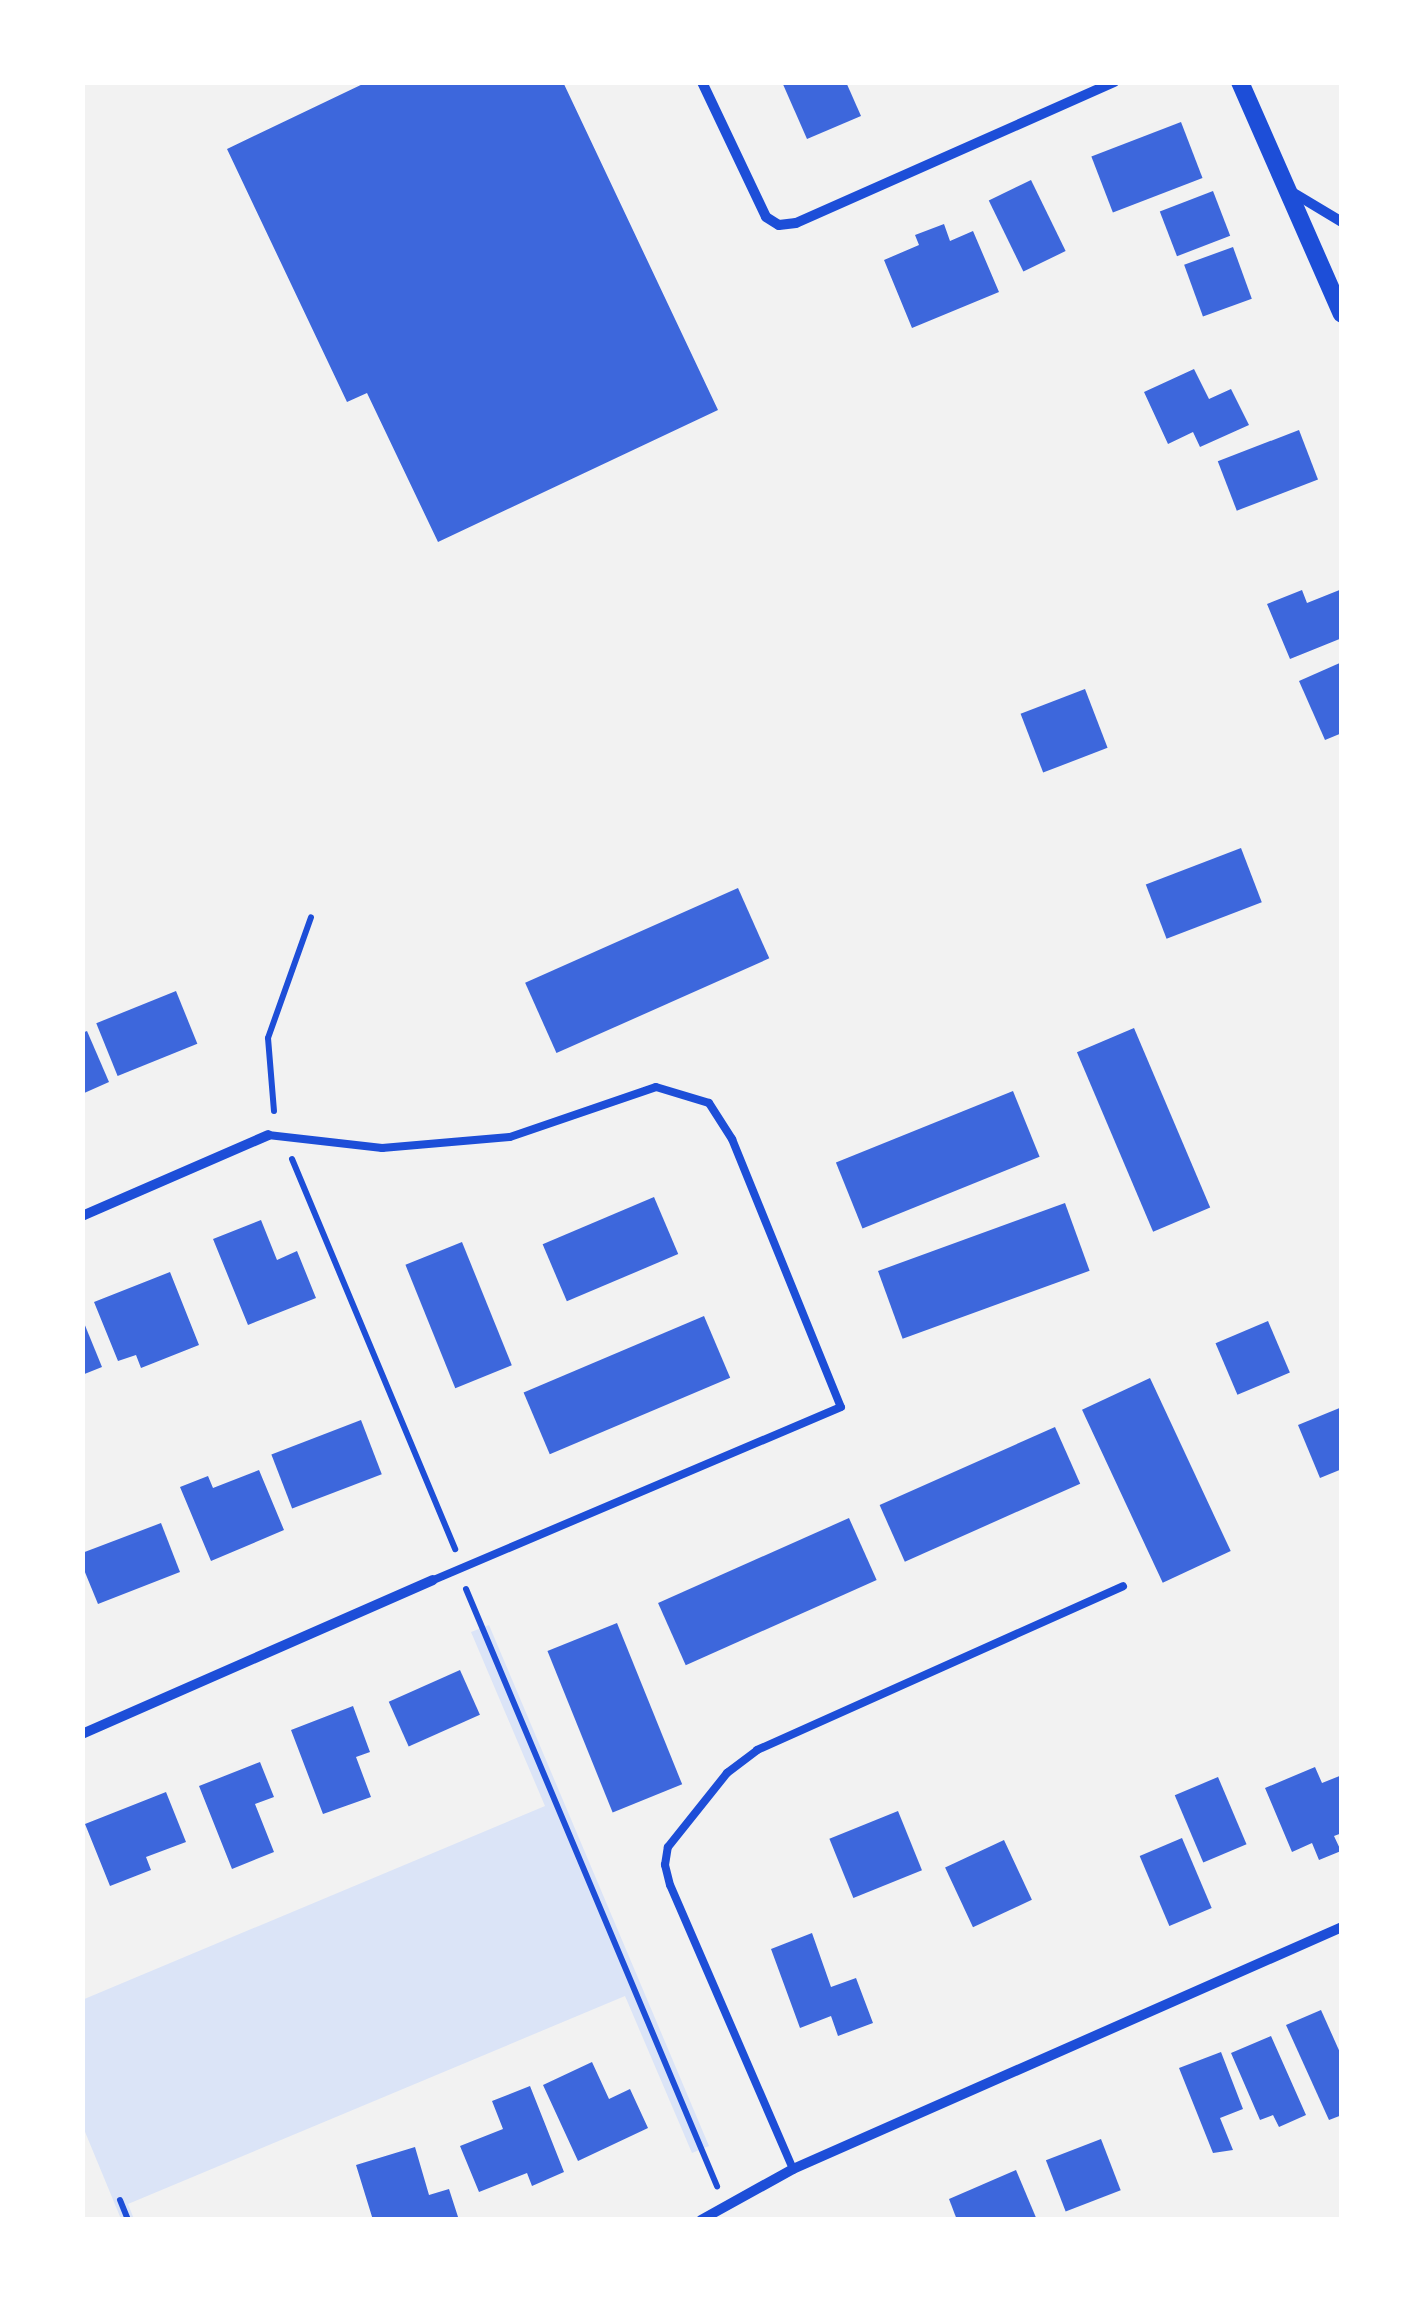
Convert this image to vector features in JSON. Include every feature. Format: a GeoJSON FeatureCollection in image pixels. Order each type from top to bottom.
{"type":"FeatureCollection","features":[{"type":"Feature","properties":{"kind":"street"},"geometry":{"type":"LineString","coordinates":[[702,82],[766,216],[779,224],[796,223],[1114,82]]}},
{"type":"Feature","properties":{"kind":"street"},"geometry":{"type":"LineString","coordinates":[[1240,82],[1342,314]]}},
{"type":"Feature","properties":{"kind":"street"},"geometry":{"type":"LineString","coordinates":[[1291,192],[1342,222]]}},
{"type":"Feature","properties":{"kind":"street"},"geometry":{"type":"LineString","coordinates":[[82,1216],[268,1135]]}},
{"type":"Feature","properties":{"kind":"street"},"geometry":{"type":"LineString","coordinates":[[82,1734],[433,1580]]}},
{"type":"Feature","properties":{"kind":"street"},"geometry":{"type":"LineString","coordinates":[[701,2220],[792,2170],[1342,1927]]}},
{"type":"Feature","properties":{"kind":"lane"},"geometry":{"type":"LineString","coordinates":[[268,1135],[382,1148],[510,1137],[656,1087],[709,1103],[732,1139],[841,1407],[433,1580]]}},
{"type":"Feature","properties":{"kind":"lane"},"geometry":{"type":"LineString","coordinates":[[792,2170],[670,1885],[665,1865],[668,1847],[726,1773],[757,1750],[1123,1586]]}},
{"type":"Feature","properties":{"kind":"path"},"geometry":{"type":"LineString","coordinates":[[120,2200],[128,2220]]}},
{"type":"Feature","properties":{"kind":"shaded area"},"geometry":{"type":"Polygon","coordinates":[[[489,1625],[709,2146],[692,2153],[625,1996],[128,2204],[134,2219],[121,2219],[83,2127],[82,2000],[545,1806],[471,1632],[489,1625]]]}},
{"type":"Feature","properties":{"kind":"building"},"geometry":{"type":"Polygon","coordinates":[[[367,82],[563,82],[718,410],[438,542],[367,393],[347,402],[227,149],[367,82]]]}},
{"type":"Feature","properties":{"kind":"building"},"geometry":{"type":"Polygon","coordinates":[[[782,82],[846,82],[861,116],[807,139],[782,82]]]}},
{"type":"Feature","properties":{"kind":"building"},"geometry":{"type":"Polygon","coordinates":[[[1181,122],[1203,178],[1113,212],[1091,156],[1181,122]]]}},
{"type":"Feature","properties":{"kind":"building"},"geometry":{"type":"Polygon","coordinates":[[[1031,180],[1066,251],[1023,272],[989,201],[1031,180]]]}},
{"type":"Feature","properties":{"kind":"building"},"geometry":{"type":"Polygon","coordinates":[[[1213,191],[1230,236],[1177,256],[1160,211],[1213,191]]]}},
{"type":"Feature","properties":{"kind":"building"},"geometry":{"type":"Polygon","coordinates":[[[944,224],[950,241],[973,231],[999,292],[912,328],[884,260],[919,245],[915,235],[944,224]]]}},
{"type":"Feature","properties":{"kind":"building"},"geometry":{"type":"Polygon","coordinates":[[[1233,247],[1252,299],[1203,316],[1184,265],[1233,247]]]}},
{"type":"Feature","properties":{"kind":"building"},"geometry":{"type":"Polygon","coordinates":[[[1194,369],[1209,399],[1231,389],[1249,425],[1200,447],[1193,432],[1168,444],[1144,392],[1194,369]]]}},
{"type":"Feature","properties":{"kind":"building"},"geometry":{"type":"Polygon","coordinates":[[[1299,430],[1318,479],[1237,511],[1218,461],[1299,430]]]}},
{"type":"Feature","properties":{"kind":"building"},"geometry":{"type":"Polygon","coordinates":[[[1342,589],[1342,638],[1290,659],[1267,604],[1302,590],[1307,603],[1342,589]]]}},
{"type":"Feature","properties":{"kind":"building"},"geometry":{"type":"Polygon","coordinates":[[[1342,662],[1342,733],[1325,740],[1299,681],[1342,662]]]}},
{"type":"Feature","properties":{"kind":"building"},"geometry":{"type":"Polygon","coordinates":[[[1085,689],[1108,748],[1043,773],[1021,714],[1085,689]]]}},
{"type":"Feature","properties":{"kind":"building"},"geometry":{"type":"Polygon","coordinates":[[[1241,848],[1262,902],[1167,939],[1146,885],[1241,848]]]}},
{"type":"Feature","properties":{"kind":"building"},"geometry":{"type":"Polygon","coordinates":[[[738,888],[769,958],[556,1053],[525,983],[738,888]]]}},
{"type":"Feature","properties":{"kind":"building"},"geometry":{"type":"Polygon","coordinates":[[[176,991],[197,1044],[118,1076],[96,1023],[176,991]]]}},
{"type":"Feature","properties":{"kind":"building"},"geometry":{"type":"Polygon","coordinates":[[[1134,1028],[1210,1207],[1153,1232],[1077,1052],[1134,1028]]]}},
{"type":"Feature","properties":{"kind":"building"},"geometry":{"type":"Polygon","coordinates":[[[87,1031],[109,1082],[82,1094],[82,1033],[87,1031]]]}},
{"type":"Feature","properties":{"kind":"building"},"geometry":{"type":"Polygon","coordinates":[[[1013,1091],[1040,1157],[863,1228],[836,1163],[1013,1091]]]}},
{"type":"Feature","properties":{"kind":"building"},"geometry":{"type":"Polygon","coordinates":[[[654,1197],[678,1254],[567,1301],[543,1244],[654,1197]]]}},
{"type":"Feature","properties":{"kind":"building"},"geometry":{"type":"Polygon","coordinates":[[[1065,1203],[1090,1271],[903,1339],[878,1271],[1065,1203]]]}},
{"type":"Feature","properties":{"kind":"building"},"geometry":{"type":"Polygon","coordinates":[[[261,1220],[277,1260],[297,1251],[316,1298],[248,1325],[213,1239],[261,1220]]]}},
{"type":"Feature","properties":{"kind":"building"},"geometry":{"type":"Polygon","coordinates":[[[462,1242],[512,1365],[455,1388],[405,1265],[462,1242]]]}},
{"type":"Feature","properties":{"kind":"building"},"geometry":{"type":"Polygon","coordinates":[[[170,1272],[199,1345],[141,1368],[136,1355],[118,1361],[94,1302],[170,1272]]]}},
{"type":"Feature","properties":{"kind":"building"},"geometry":{"type":"Polygon","coordinates":[[[704,1316],[730,1378],[550,1454],[524,1393],[704,1316]]]}},
{"type":"Feature","properties":{"kind":"building"},"geometry":{"type":"Polygon","coordinates":[[[82,1318],[102,1367],[82,1375],[82,1318]]]}},
{"type":"Feature","properties":{"kind":"building"},"geometry":{"type":"Polygon","coordinates":[[[1268,1321],[1290,1373],[1237,1395],[1216,1343],[1268,1321]]]}},
{"type":"Feature","properties":{"kind":"building"},"geometry":{"type":"Polygon","coordinates":[[[1150,1378],[1231,1551],[1163,1583],[1082,1410],[1150,1378]]]}},
{"type":"Feature","properties":{"kind":"building"},"geometry":{"type":"Polygon","coordinates":[[[1342,1407],[1342,1469],[1320,1478],[1298,1425],[1342,1407]]]}},
{"type":"Feature","properties":{"kind":"building"},"geometry":{"type":"Polygon","coordinates":[[[361,1420],[382,1474],[292,1509],[271,1454],[361,1420]]]}},
{"type":"Feature","properties":{"kind":"building"},"geometry":{"type":"Polygon","coordinates":[[[1055,1427],[1080,1484],[905,1562],[880,1505],[1055,1427]]]}},
{"type":"Feature","properties":{"kind":"building"},"geometry":{"type":"Polygon","coordinates":[[[259,1470],[284,1530],[211,1561],[180,1487],[208,1476],[213,1488],[259,1470]]]}},
{"type":"Feature","properties":{"kind":"building"},"geometry":{"type":"Polygon","coordinates":[[[849,1518],[877,1580],[686,1665],[658,1603],[849,1518]]]}},
{"type":"Feature","properties":{"kind":"building"},"geometry":{"type":"Polygon","coordinates":[[[161,1523],[180,1572],[98,1604],[82,1565],[82,1553],[161,1523]]]}},
{"type":"Feature","properties":{"kind":"building"},"geometry":{"type":"Polygon","coordinates":[[[617,1623],[682,1784],[613,1812],[547,1651],[617,1623]]]}},
{"type":"Feature","properties":{"kind":"building"},"geometry":{"type":"Polygon","coordinates":[[[460,1670],[480,1715],[409,1746],[389,1702],[460,1670]]]}},
{"type":"Feature","properties":{"kind":"building"},"geometry":{"type":"Polygon","coordinates":[[[353,1706],[370,1752],[356,1757],[371,1797],[323,1814],[291,1730],[353,1706]]]}},
{"type":"Feature","properties":{"kind":"building"},"geometry":{"type":"Polygon","coordinates":[[[260,1762],[274,1797],[255,1804],[274,1852],[232,1869],[199,1786],[260,1762]]]}},
{"type":"Feature","properties":{"kind":"building"},"geometry":{"type":"Polygon","coordinates":[[[1315,1767],[1322,1783],[1342,1775],[1342,1833],[1334,1836],[1341,1851],[1319,1860],[1312,1843],[1292,1852],[1265,1788],[1315,1767]]]}},
{"type":"Feature","properties":{"kind":"building"},"geometry":{"type":"Polygon","coordinates":[[[1218,1777],[1247,1844],[1203,1863],[1175,1795],[1218,1777]]]}},
{"type":"Feature","properties":{"kind":"building"},"geometry":{"type":"Polygon","coordinates":[[[166,1792],[186,1842],[146,1857],[151,1870],[110,1886],[85,1824],[166,1792]]]}},
{"type":"Feature","properties":{"kind":"building"},"geometry":{"type":"Polygon","coordinates":[[[898,1811],[922,1870],[853,1898],[829,1839],[898,1811]]]}},
{"type":"Feature","properties":{"kind":"building"},"geometry":{"type":"Polygon","coordinates":[[[1182,1838],[1212,1908],[1169,1926],[1140,1856],[1182,1838]]]}},
{"type":"Feature","properties":{"kind":"building"},"geometry":{"type":"Polygon","coordinates":[[[1004,1840],[1032,1900],[973,1927],[945,1867],[1004,1840]]]}},
{"type":"Feature","properties":{"kind":"building"},"geometry":{"type":"Polygon","coordinates":[[[812,1933],[831,1987],[856,1978],[873,2023],[838,2036],[831,2016],[800,2028],[771,1949],[812,1933]]]}},
{"type":"Feature","properties":{"kind":"building"},"geometry":{"type":"Polygon","coordinates":[[[1321,2010],[1342,2057],[1342,2115],[1329,2120],[1286,2025],[1321,2010]]]}},
{"type":"Feature","properties":{"kind":"building"},"geometry":{"type":"Polygon","coordinates":[[[1271,2036],[1306,2115],[1279,2127],[1273,2115],[1260,2120],[1231,2053],[1271,2036]]]}},
{"type":"Feature","properties":{"kind":"building"},"geometry":{"type":"Polygon","coordinates":[[[1221,2052],[1243,2109],[1220,2118],[1233,2150],[1213,2153],[1179,2068],[1221,2052]]]}},
{"type":"Feature","properties":{"kind":"building"},"geometry":{"type":"Polygon","coordinates":[[[592,2062],[609,2099],[630,2089],[648,2128],[578,2161],[543,2085],[592,2062]]]}},
{"type":"Feature","properties":{"kind":"building"},"geometry":{"type":"Polygon","coordinates":[[[530,2086],[564,2172],[532,2186],[527,2173],[479,2192],[460,2146],[503,2129],[492,2101],[530,2086]]]}},
{"type":"Feature","properties":{"kind":"building"},"geometry":{"type":"Polygon","coordinates":[[[1101,2139],[1121,2190],[1066,2211],[1046,2160],[1101,2139]]]}},
{"type":"Feature","properties":{"kind":"building"},"geometry":{"type":"Polygon","coordinates":[[[415,2147],[429,2195],[449,2189],[459,2220],[373,2220],[356,2165],[415,2147]]]}},
{"type":"Feature","properties":{"kind":"building"},"geometry":{"type":"Polygon","coordinates":[[[1016,2170],[1037,2220],[957,2220],[949,2199],[1016,2170]]]}}]}
